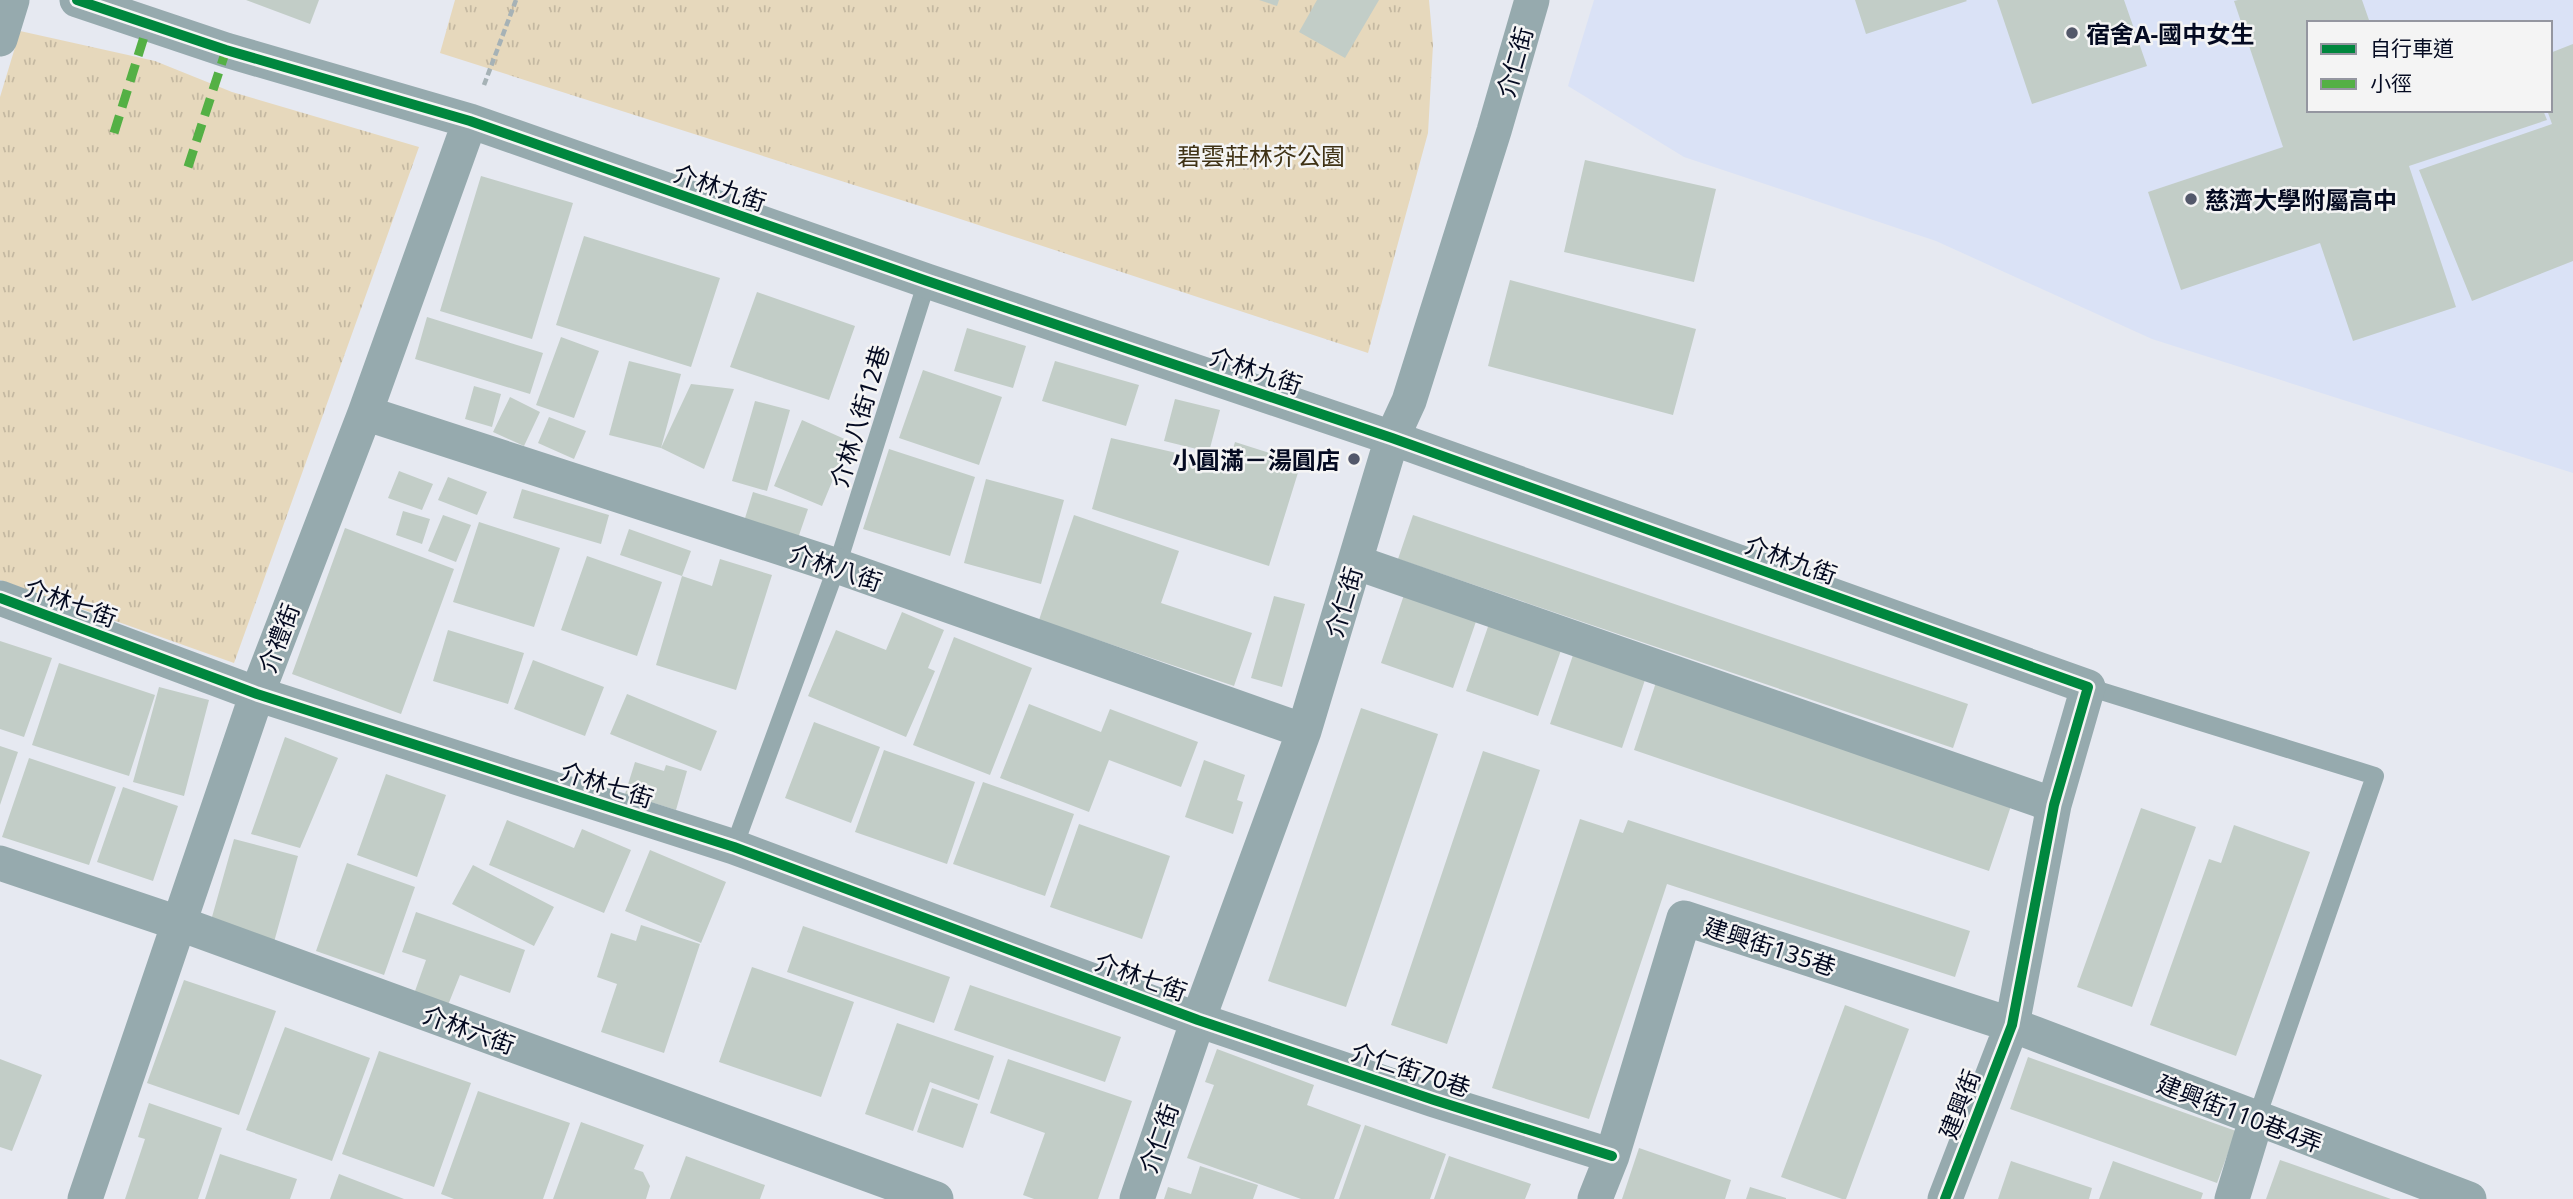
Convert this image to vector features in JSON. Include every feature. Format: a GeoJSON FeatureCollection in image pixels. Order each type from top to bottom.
{"type":"FeatureCollection","features":[{"type":"Feature","properties":{"kind":"street"},"geometry":{"type":"LineString","coordinates":[[0,39],[12,0]]}},
{"type":"Feature","properties":{"kind":"street","name":"介林九街"},"geometry":{"type":"LineString","coordinates":[[77,0],[226,50],[470,121],[927,281],[1392,438],[2088,687]]}},
{"type":"Feature","properties":{"kind":"street","name":"介仁街"},"geometry":{"type":"LineString","coordinates":[[1137,1199],[1198,1020],[1304,731],[1392,438],[1409,401],[1532,0]]}},
{"type":"Feature","properties":{"kind":"street","name":"介禮街"},"geometry":{"type":"LineString","coordinates":[[85,1199],[257,694],[365,412],[470,121]]}},
{"type":"Feature","properties":{"kind":"street","name":"介林八街"},"geometry":{"type":"LineString","coordinates":[[365,412],[837,566],[1304,731]]}},
{"type":"Feature","properties":{"kind":"street"},"geometry":{"type":"LineString","coordinates":[[1355,562],[2054,805]]}},
{"type":"Feature","properties":{"kind":"street","name":"介林七街"},"geometry":{"type":"LineString","coordinates":[[0,598],[257,694],[734,847],[1198,1020]]}},
{"type":"Feature","properties":{"kind":"street"},"geometry":{"type":"LineString","coordinates":[[2012,1025],[2054,805],[2088,687]]}},
{"type":"Feature","properties":{"kind":"street","name":"介林六街"},"geometry":{"type":"LineString","coordinates":[[0,863],[178,923],[936,1199]]}},
{"type":"Feature","properties":{"kind":"street","name":"建興街135巷"},"geometry":{"type":"LineString","coordinates":[[1612,1156],[1684,918],[2012,1025]]}},
{"type":"Feature","properties":{"kind":"street","name":"介仁街70巷"},"geometry":{"type":"LineString","coordinates":[[1198,1020],[1434,1100],[1612,1156]]}},
{"type":"Feature","properties":{"kind":"street","name":"建興街110巷4弄"},"geometry":{"type":"LineString","coordinates":[[2012,1025],[2469,1199]]}},
{"type":"Feature","properties":{"kind":"street","name":"建興街"},"geometry":{"type":"LineString","coordinates":[[1945,1199],[2012,1025]]}},
{"type":"Feature","properties":{"kind":"street"},"geometry":{"type":"LineString","coordinates":[[2232,1199],[2256,1120]]}},
{"type":"Feature","properties":{"kind":"street"},"geometry":{"type":"LineString","coordinates":[[1595,1199],[1612,1156]]}},
{"type":"Feature","properties":{"kind":"lane","name":"介林八街12巷"},"geometry":{"type":"LineString","coordinates":[[734,847],[837,566],[927,281]]}},
{"type":"Feature","properties":{"kind":"lane"},"geometry":{"type":"LineString","coordinates":[[2088,687],[2375,776],[2256,1120]]}},
{"type":"Feature","properties":{"kind":"path"},"geometry":{"type":"LineString","coordinates":[[470,121],[516,0]]}},
{"type":"Feature","properties":{"kind":"shaded area","name":"慈濟大學附屬高中"},"geometry":{"type":"Polygon","coordinates":[[[1594,0],[2573,0],[2573,473],[2152,339],[1936,241],[1684,157],[1568,86],[1594,0]]]}},
{"type":"Feature","properties":{"kind":"green space","name":"碧雲莊林芥公園"},"geometry":{"type":"Polygon","coordinates":[[[455,0],[1429,0],[1433,45],[1428,133],[1368,353],[945,214],[440,53],[455,0]]]}},
{"type":"Feature","properties":{"kind":"green space"},"geometry":{"type":"Polygon","coordinates":[[[20,31],[155,61],[232,92],[419,147],[234,663],[0,580],[0,97],[20,31]]]}},
{"type":"Feature","properties":{"kind":"building"},"geometry":{"type":"Polygon","coordinates":[[[246,0],[319,0],[310,24],[246,0]]]}},
{"type":"Feature","properties":{"kind":"building"},"geometry":{"type":"Polygon","coordinates":[[[1259,0],[1279,0],[1277,6],[1259,0]]]}},
{"type":"Feature","properties":{"kind":"building"},"geometry":{"type":"Polygon","coordinates":[[[1317,0],[1379,0],[1345,58],[1299,32],[1317,0]]]}},
{"type":"Feature","properties":{"kind":"building"},"geometry":{"type":"Polygon","coordinates":[[[1855,0],[1966,0],[1967,1],[1866,34],[1855,0]]]}},
{"type":"Feature","properties":{"kind":"building","name":"宿舍A-國中女生"},"geometry":{"type":"Polygon","coordinates":[[[1997,0],[2124,0],[2147,66],[2032,104],[1997,0]]]}},
{"type":"Feature","properties":{"kind":"building"},"geometry":{"type":"Polygon","coordinates":[[[2362,0],[2369,21],[2307,21],[2307,112],[2544,112],[2547,120],[2409,166],[2456,307],[2353,341],[2320,243],[2181,290],[2148,192],[2283,147],[2234,1],[2362,0]]]}},
{"type":"Feature","properties":{"kind":"building"},"geometry":{"type":"Polygon","coordinates":[[[2573,44],[2573,261],[2472,301],[2419,170],[2552,124],[2548,112],[2552,112],[2552,52],[2573,44]]]}},
{"type":"Feature","properties":{"kind":"building"},"geometry":{"type":"Polygon","coordinates":[[[1585,160],[1716,189],[1694,282],[1564,252],[1585,160]]]}},
{"type":"Feature","properties":{"kind":"building"},"geometry":{"type":"Polygon","coordinates":[[[481,176],[573,203],[532,339],[440,311],[481,176]]]}},
{"type":"Feature","properties":{"kind":"building"},"geometry":{"type":"Polygon","coordinates":[[[584,236],[720,278],[691,367],[556,325],[584,236]]]}},
{"type":"Feature","properties":{"kind":"building"},"geometry":{"type":"Polygon","coordinates":[[[1510,280],[1696,329],[1673,415],[1488,366],[1510,280]]]}},
{"type":"Feature","properties":{"kind":"building"},"geometry":{"type":"Polygon","coordinates":[[[757,292],[855,326],[829,400],[730,367],[757,292]]]}},
{"type":"Feature","properties":{"kind":"building"},"geometry":{"type":"Polygon","coordinates":[[[427,317],[543,353],[530,394],[415,359],[427,317]]]}},
{"type":"Feature","properties":{"kind":"building"},"geometry":{"type":"Polygon","coordinates":[[[967,328],[1026,346],[1013,388],[954,371],[967,328]]]}},
{"type":"Feature","properties":{"kind":"building"},"geometry":{"type":"Polygon","coordinates":[[[561,337],[599,351],[574,418],[536,405],[561,337]]]}},
{"type":"Feature","properties":{"kind":"building"},"geometry":{"type":"Polygon","coordinates":[[[629,361],[681,374],[661,448],[609,435],[629,361]]]}},
{"type":"Feature","properties":{"kind":"building"},"geometry":{"type":"Polygon","coordinates":[[[1055,361],[1139,385],[1126,426],[1042,401],[1055,361]]]}},
{"type":"Feature","properties":{"kind":"building"},"geometry":{"type":"Polygon","coordinates":[[[923,370],[1002,397],[979,465],[899,438],[923,370]]]}},
{"type":"Feature","properties":{"kind":"building"},"geometry":{"type":"Polygon","coordinates":[[[691,384],[734,389],[704,469],[661,448],[691,384]]]}},
{"type":"Feature","properties":{"kind":"building"},"geometry":{"type":"Polygon","coordinates":[[[474,386],[501,394],[492,427],[465,419],[474,386]]]}},
{"type":"Feature","properties":{"kind":"building"},"geometry":{"type":"Polygon","coordinates":[[[510,397],[540,412],[524,446],[493,432],[510,397]]]}},
{"type":"Feature","properties":{"kind":"building"},"geometry":{"type":"Polygon","coordinates":[[[1175,399],[1220,410],[1209,452],[1164,441],[1175,399]]]}},
{"type":"Feature","properties":{"kind":"building"},"geometry":{"type":"Polygon","coordinates":[[[755,401],[790,410],[767,491],[732,481],[755,401]]]}},
{"type":"Feature","properties":{"kind":"building"},"geometry":{"type":"Polygon","coordinates":[[[549,417],[586,431],[574,459],[538,443],[549,417]]]}},
{"type":"Feature","properties":{"kind":"building"},"geometry":{"type":"Polygon","coordinates":[[[802,420],[849,441],[822,506],[774,486],[802,420]]]}},
{"type":"Feature","properties":{"kind":"building"},"geometry":{"type":"Polygon","coordinates":[[[1111,438],[1190,456],[1227,469],[1235,442],[1301,463],[1269,566],[1092,509],[1111,438]]]}},
{"type":"Feature","properties":{"kind":"building"},"geometry":{"type":"Polygon","coordinates":[[[889,449],[975,477],[950,556],[863,529],[889,449]]]}},
{"type":"Feature","properties":{"kind":"building"},"geometry":{"type":"Polygon","coordinates":[[[399,471],[433,484],[422,510],[388,498],[399,471]]]}},
{"type":"Feature","properties":{"kind":"building"},"geometry":{"type":"Polygon","coordinates":[[[448,477],[487,492],[477,515],[438,500],[448,477]]]}},
{"type":"Feature","properties":{"kind":"building"},"geometry":{"type":"Polygon","coordinates":[[[986,479],[1064,500],[1041,584],[964,563],[986,479]]]}},
{"type":"Feature","properties":{"kind":"building"},"geometry":{"type":"Polygon","coordinates":[[[522,489],[609,515],[601,544],[513,518],[522,489]]]}},
{"type":"Feature","properties":{"kind":"building"},"geometry":{"type":"Polygon","coordinates":[[[753,492],[808,509],[796,544],[742,528],[753,492]]]}},
{"type":"Feature","properties":{"kind":"building"},"geometry":{"type":"Polygon","coordinates":[[[403,511],[430,519],[422,544],[396,535],[403,511]]]}},
{"type":"Feature","properties":{"kind":"building"},"geometry":{"type":"Polygon","coordinates":[[[443,515],[471,525],[456,562],[428,551],[443,515]]]}},
{"type":"Feature","properties":{"kind":"building"},"geometry":{"type":"Polygon","coordinates":[[[1074,515],[1179,551],[1161,603],[1252,633],[1234,686],[1039,620],[1074,515]]]}},
{"type":"Feature","properties":{"kind":"building"},"geometry":{"type":"Polygon","coordinates":[[[1413,515],[1968,704],[1953,748],[1398,559],[1413,515]]]}},
{"type":"Feature","properties":{"kind":"building"},"geometry":{"type":"Polygon","coordinates":[[[479,522],[560,548],[534,627],[453,602],[479,522]]]}},
{"type":"Feature","properties":{"kind":"building"},"geometry":{"type":"Polygon","coordinates":[[[345,528],[454,569],[401,714],[292,674],[345,528]]]}},
{"type":"Feature","properties":{"kind":"building"},"geometry":{"type":"Polygon","coordinates":[[[629,529],[691,551],[682,576],[620,555],[629,529]]]}},
{"type":"Feature","properties":{"kind":"building"},"geometry":{"type":"Polygon","coordinates":[[[587,556],[662,582],[637,656],[561,630],[587,556]]]}},
{"type":"Feature","properties":{"kind":"building"},"geometry":{"type":"Polygon","coordinates":[[[720,559],[772,575],[736,690],[656,665],[682,576],[712,586],[720,559]]]}},
{"type":"Feature","properties":{"kind":"building"},"geometry":{"type":"Polygon","coordinates":[[[1408,583],[1481,607],[1453,688],[1381,663],[1408,583]]]}},
{"type":"Feature","properties":{"kind":"building"},"geometry":{"type":"Polygon","coordinates":[[[1274,596],[1305,604],[1282,687],[1251,678],[1274,596]]]}},
{"type":"Feature","properties":{"kind":"building"},"geometry":{"type":"Polygon","coordinates":[[[902,612],[944,630],[928,668],[935,671],[906,737],[808,696],[836,630],[886,650],[902,612]]]}},
{"type":"Feature","properties":{"kind":"building"},"geometry":{"type":"Polygon","coordinates":[[[1493,612],[1566,636],[1538,716],[1466,691],[1493,612]]]}},
{"type":"Feature","properties":{"kind":"building"},"geometry":{"type":"Polygon","coordinates":[[[448,630],[524,653],[508,704],[433,681],[448,630]]]}},
{"type":"Feature","properties":{"kind":"building"},"geometry":{"type":"Polygon","coordinates":[[[954,637],[1032,668],[990,775],[913,745],[954,637]]]}},
{"type":"Feature","properties":{"kind":"building"},"geometry":{"type":"Polygon","coordinates":[[[0,641],[52,658],[24,737],[0,729],[0,641]]]}},
{"type":"Feature","properties":{"kind":"building"},"geometry":{"type":"Polygon","coordinates":[[[1577,643],[1649,668],[1622,748],[1550,724],[1577,643]]]}},
{"type":"Feature","properties":{"kind":"building"},"geometry":{"type":"Polygon","coordinates":[[[533,660],[604,687],[585,736],[514,709],[533,660]]]}},
{"type":"Feature","properties":{"kind":"building"},"geometry":{"type":"Polygon","coordinates":[[[59,663],[155,695],[129,776],[32,745],[59,663]]]}},
{"type":"Feature","properties":{"kind":"building"},"geometry":{"type":"Polygon","coordinates":[[[1659,673],[2015,794],[1989,871],[1634,750],[1659,673]]]}},
{"type":"Feature","properties":{"kind":"building"},"geometry":{"type":"Polygon","coordinates":[[[159,687],[209,700],[184,796],[133,782],[159,687]]]}},
{"type":"Feature","properties":{"kind":"building"},"geometry":{"type":"Polygon","coordinates":[[[627,694],[717,731],[701,771],[610,734],[627,694]]]}},
{"type":"Feature","properties":{"kind":"building"},"geometry":{"type":"Polygon","coordinates":[[[1029,704],[1101,732],[1110,709],[1198,742],[1181,787],[1109,760],[1089,812],[1000,778],[1029,704]]]}},
{"type":"Feature","properties":{"kind":"building"},"geometry":{"type":"Polygon","coordinates":[[[1361,708],[1438,734],[1346,1007],[1268,981],[1361,708]]]}},
{"type":"Feature","properties":{"kind":"building"},"geometry":{"type":"Polygon","coordinates":[[[814,722],[880,747],[851,823],[785,798],[814,722]]]}},
{"type":"Feature","properties":{"kind":"building"},"geometry":{"type":"Polygon","coordinates":[[[285,737],[338,758],[300,848],[251,834],[285,737]]]}},
{"type":"Feature","properties":{"kind":"building"},"geometry":{"type":"Polygon","coordinates":[[[0,746],[18,752],[0,805],[0,746]]]}},
{"type":"Feature","properties":{"kind":"building"},"geometry":{"type":"Polygon","coordinates":[[[884,750],[975,782],[947,864],[855,832],[884,750]]]}},
{"type":"Feature","properties":{"kind":"building"},"geometry":{"type":"Polygon","coordinates":[[[1483,751],[1540,770],[1447,1044],[1391,1025],[1483,751]]]}},
{"type":"Feature","properties":{"kind":"building"},"geometry":{"type":"Polygon","coordinates":[[[29,758],[116,787],[89,865],[2,837],[29,758]]]}},
{"type":"Feature","properties":{"kind":"building"},"geometry":{"type":"Polygon","coordinates":[[[1204,760],[1245,775],[1237,800],[1243,802],[1233,834],[1185,817],[1204,760]]]}},
{"type":"Feature","properties":{"kind":"building"},"geometry":{"type":"Polygon","coordinates":[[[635,762],[664,771],[666,765],[687,771],[676,810],[625,794],[635,762]]]}},
{"type":"Feature","properties":{"kind":"building"},"geometry":{"type":"Polygon","coordinates":[[[386,774],[446,795],[417,877],[357,855],[386,774]]]}},
{"type":"Feature","properties":{"kind":"building"},"geometry":{"type":"Polygon","coordinates":[[[983,782],[1074,814],[1045,896],[953,864],[983,782]]]}},
{"type":"Feature","properties":{"kind":"building"},"geometry":{"type":"Polygon","coordinates":[[[123,787],[178,806],[153,881],[97,862],[123,787]]]}},
{"type":"Feature","properties":{"kind":"building"},"geometry":{"type":"Polygon","coordinates":[[[2141,808],[2196,827],[2132,1007],[2077,987],[2141,808]]]}},
{"type":"Feature","properties":{"kind":"building"},"geometry":{"type":"Polygon","coordinates":[[[1580,819],[1623,833],[1628,820],[1970,931],[1955,977],[1667,884],[1589,1119],[1492,1088],[1580,819]]]}},
{"type":"Feature","properties":{"kind":"building"},"geometry":{"type":"Polygon","coordinates":[[[507,820],[574,848],[582,829],[631,850],[604,913],[489,865],[507,820]]]}},
{"type":"Feature","properties":{"kind":"building"},"geometry":{"type":"Polygon","coordinates":[[[1079,824],[1170,856],[1142,939],[1050,907],[1079,824]]]}},
{"type":"Feature","properties":{"kind":"building"},"geometry":{"type":"Polygon","coordinates":[[[2234,825],[2310,852],[2236,1056],[2150,1025],[2209,859],[2221,863],[2234,825]]]}},
{"type":"Feature","properties":{"kind":"building"},"geometry":{"type":"Polygon","coordinates":[[[234,839],[298,856],[274,942],[210,924],[234,839]]]}},
{"type":"Feature","properties":{"kind":"building"},"geometry":{"type":"Polygon","coordinates":[[[650,850],[726,882],[701,943],[625,911],[650,850]]]}},
{"type":"Feature","properties":{"kind":"building"},"geometry":{"type":"Polygon","coordinates":[[[347,863],[415,887],[384,975],[316,951],[347,863]]]}},
{"type":"Feature","properties":{"kind":"building"},"geometry":{"type":"Polygon","coordinates":[[[473,865],[554,907],[534,946],[452,904],[473,865]]]}},
{"type":"Feature","properties":{"kind":"building"},"geometry":{"type":"Polygon","coordinates":[[[416,912],[525,950],[510,993],[460,975],[448,1005],[414,994],[426,960],[402,952],[416,912]]]}},
{"type":"Feature","properties":{"kind":"building"},"geometry":{"type":"Polygon","coordinates":[[[641,925],[700,944],[664,1053],[601,1032],[617,984],[597,977],[611,933],[636,941],[641,925]]]}},
{"type":"Feature","properties":{"kind":"building"},"geometry":{"type":"Polygon","coordinates":[[[803,926],[950,977],[934,1023],[787,972],[803,926]]]}},
{"type":"Feature","properties":{"kind":"building"},"geometry":{"type":"Polygon","coordinates":[[[752,967],[854,1002],[821,1097],[719,1062],[752,967]]]}},
{"type":"Feature","properties":{"kind":"building"},"geometry":{"type":"Polygon","coordinates":[[[184,980],[276,1011],[239,1115],[147,1083],[184,980]]]}},
{"type":"Feature","properties":{"kind":"building"},"geometry":{"type":"Polygon","coordinates":[[[970,985],[1121,1037],[1105,1082],[954,1030],[970,985]]]}},
{"type":"Feature","properties":{"kind":"building"},"geometry":{"type":"Polygon","coordinates":[[[1845,1005],[1909,1029],[1846,1199],[1842,1199],[1781,1177],[1845,1005]]]}},
{"type":"Feature","properties":{"kind":"building"},"geometry":{"type":"Polygon","coordinates":[[[897,1023],[994,1056],[979,1100],[930,1082],[913,1131],[865,1114],[897,1023]]]}},
{"type":"Feature","properties":{"kind":"building"},"geometry":{"type":"Polygon","coordinates":[[[285,1027],[370,1058],[332,1161],[246,1130],[285,1027]]]}},
{"type":"Feature","properties":{"kind":"building"},"geometry":{"type":"Polygon","coordinates":[[[1217,1049],[1314,1085],[1307,1105],[1361,1125],[1334,1199],[1301,1199],[1187,1158],[1214,1085],[1205,1082],[1217,1049]]]}},
{"type":"Feature","properties":{"kind":"building"},"geometry":{"type":"Polygon","coordinates":[[[379,1051],[471,1083],[434,1187],[342,1154],[379,1051]]]}},
{"type":"Feature","properties":{"kind":"building"},"geometry":{"type":"Polygon","coordinates":[[[2028,1057],[2236,1131],[2217,1183],[2010,1109],[2028,1057]]]}},
{"type":"Feature","properties":{"kind":"building"},"geometry":{"type":"Polygon","coordinates":[[[0,1059],[42,1075],[12,1151],[0,1147],[0,1059]]]}},
{"type":"Feature","properties":{"kind":"building"},"geometry":{"type":"Polygon","coordinates":[[[1008,1059],[1132,1101],[1098,1199],[1034,1199],[1023,1195],[1045,1133],[990,1113],[1008,1059]]]}},
{"type":"Feature","properties":{"kind":"building"},"geometry":{"type":"Polygon","coordinates":[[[932,1088],[978,1104],[963,1148],[917,1132],[932,1088]]]}},
{"type":"Feature","properties":{"kind":"building"},"geometry":{"type":"Polygon","coordinates":[[[478,1091],[570,1123],[543,1199],[454,1199],[441,1194],[478,1091]]]}},
{"type":"Feature","properties":{"kind":"building"},"geometry":{"type":"Polygon","coordinates":[[[149,1103],[222,1128],[198,1199],[125,1199],[145,1139],[138,1137],[149,1103]]]}},
{"type":"Feature","properties":{"kind":"building"},"geometry":{"type":"Polygon","coordinates":[[[581,1122],[644,1145],[634,1169],[643,1172],[650,1186],[646,1199],[553,1199],[581,1122]]]}},
{"type":"Feature","properties":{"kind":"building"},"geometry":{"type":"Polygon","coordinates":[[[1365,1125],[1446,1154],[1430,1199],[1339,1199],[1365,1125]]]}},
{"type":"Feature","properties":{"kind":"building"},"geometry":{"type":"Polygon","coordinates":[[[1639,1148],[1731,1180],[1725,1199],[1622,1199],[1639,1148]]]}},
{"type":"Feature","properties":{"kind":"building"},"geometry":{"type":"Polygon","coordinates":[[[220,1154],[297,1179],[290,1199],[205,1199],[220,1154]]]}},
{"type":"Feature","properties":{"kind":"building"},"geometry":{"type":"Polygon","coordinates":[[[686,1156],[765,1185],[760,1199],[670,1199],[686,1156]]]}},
{"type":"Feature","properties":{"kind":"building"},"geometry":{"type":"Polygon","coordinates":[[[1449,1156],[1531,1184],[1525,1199],[1434,1199],[1449,1156]]]}},
{"type":"Feature","properties":{"kind":"building"},"geometry":{"type":"Polygon","coordinates":[[[2280,1160],[2391,1199],[2266,1199],[2280,1160]]]}},
{"type":"Feature","properties":{"kind":"building"},"geometry":{"type":"Polygon","coordinates":[[[2011,1161],[2092,1188],[2089,1199],[1998,1199],[2011,1161]]]}},
{"type":"Feature","properties":{"kind":"building"},"geometry":{"type":"Polygon","coordinates":[[[2113,1161],[2203,1193],[2201,1199],[2099,1199],[2113,1161]]]}},
{"type":"Feature","properties":{"kind":"building"},"geometry":{"type":"Polygon","coordinates":[[[1200,1166],[1258,1185],[1253,1199],[1164,1199],[1168,1187],[1191,1194],[1200,1166]]]}},
{"type":"Feature","properties":{"kind":"building"},"geometry":{"type":"Polygon","coordinates":[[[339,1174],[404,1199],[330,1199],[339,1174]]]}},
{"type":"Feature","properties":{"kind":"building"},"geometry":{"type":"Polygon","coordinates":[[[1750,1187],[1786,1198],[1786,1199],[1746,1199],[1750,1187]]]}},
{"type":"Feature","properties":{"kind":"marked path"},"geometry":{"type":"LineString","coordinates":[[114,133],[148,24]]}},
{"type":"Feature","properties":{"kind":"marked path"},"geometry":{"type":"LineString","coordinates":[[188,167],[226,50]]}},
{"type":"Feature","properties":{"kind":"cycle path"},"geometry":{"type":"LineString","coordinates":[[77,0],[226,50],[470,121],[927,281],[1392,438],[2088,687],[2054,805],[2012,1025],[1945,1199]]}},
{"type":"Feature","properties":{"kind":"cycle path"},"geometry":{"type":"LineString","coordinates":[[0,598],[257,694],[734,847],[1198,1020],[1434,1100],[1612,1156]]}},
{"type":"Feature","properties":{"kind":"place","name":"宿舍A-國中女生"},"geometry":{"type":"Point","coordinates":[2072,33]}},
{"type":"Feature","properties":{"kind":"place","name":"慈濟大學附屬高中"},"geometry":{"type":"Point","coordinates":[2191,199]}},
{"type":"Feature","properties":{"kind":"place","name":"小圓滿－湯圓店"},"geometry":{"type":"Point","coordinates":[1354,459]}}]}
